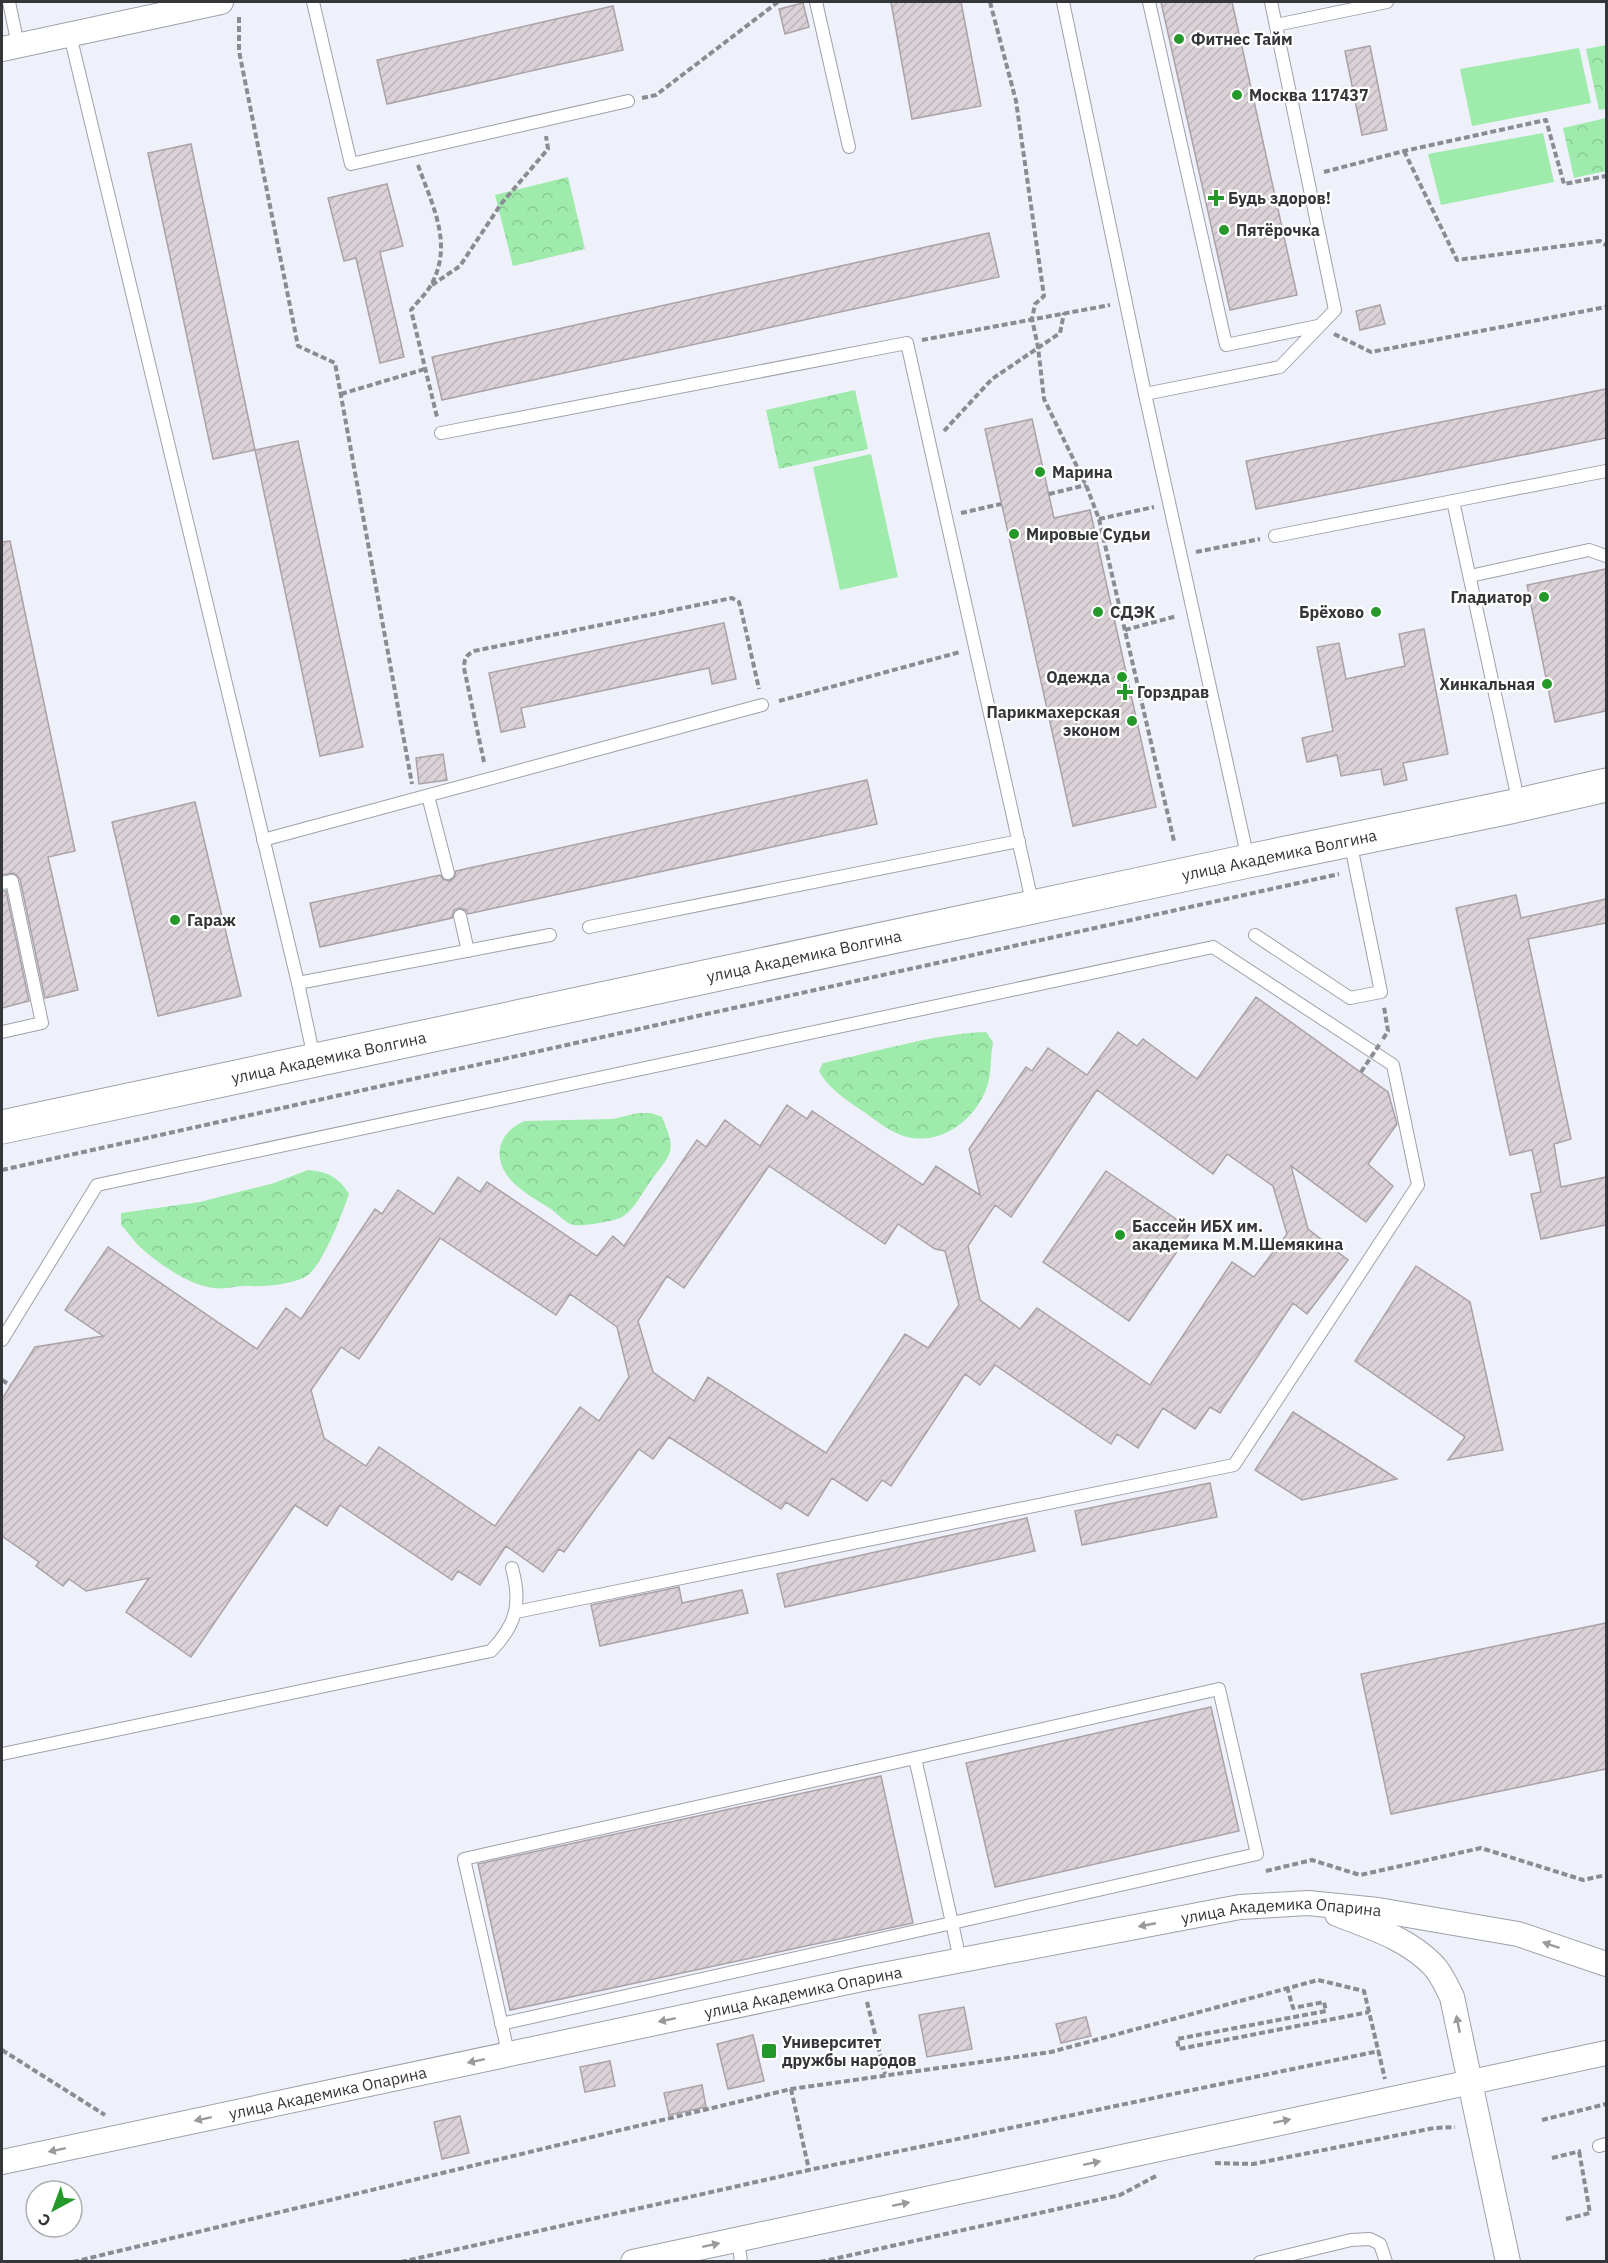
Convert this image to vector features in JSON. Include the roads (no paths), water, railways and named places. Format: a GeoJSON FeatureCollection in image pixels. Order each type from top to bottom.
{"type":"FeatureCollection","features":[{"type":"Feature","properties":{"kind":"street"},"geometry":{"type":"LineString","coordinates":[[10,47],[230,8]]}},
{"type":"Feature","properties":{"kind":"street","name":"улица Академика Волгина"},"geometry":{"type":"LineString","coordinates":[[2,1127],[1248,861],[1353,855],[1519,805],[1606,785]]}},
{"type":"Feature","properties":{"kind":"street"},"geometry":{"type":"LineString","coordinates":[[1308,1903],[1379,1930],[1410,1946],[1435,1966],[1452,1997],[1508,2262]]}},
{"type":"Feature","properties":{"kind":"street","name":"улица Академика Опарина"},"geometry":{"type":"LineString","coordinates":[[2,2162],[861,1979],[1240,1907],[1308,1903],[1378,1910],[1518,1934],[1606,1964]]}},
{"type":"Feature","properties":{"kind":"street"},"geometry":{"type":"LineString","coordinates":[[633,2262],[740,2250],[1469,2081],[1606,2053]]}},
{"type":"Feature","properties":{"kind":"lane"},"geometry":{"type":"LineString","coordinates":[[9,2],[10,47]]}},
{"type":"Feature","properties":{"kind":"lane"},"geometry":{"type":"LineString","coordinates":[[313,2],[351,164],[628,101]]}},
{"type":"Feature","properties":{"kind":"lane"},"geometry":{"type":"LineString","coordinates":[[816,2],[849,147]]}},
{"type":"Feature","properties":{"kind":"lane"},"geometry":{"type":"LineString","coordinates":[[1063,2],[1144,394],[1248,861]]}},
{"type":"Feature","properties":{"kind":"lane"},"geometry":{"type":"LineString","coordinates":[[1149,2],[1226,345],[1318,326]]}},
{"type":"Feature","properties":{"kind":"lane"},"geometry":{"type":"LineString","coordinates":[[1144,394],[1280,367],[1335,310],[1271,2]]}},
{"type":"Feature","properties":{"kind":"lane"},"geometry":{"type":"LineString","coordinates":[[1276,25],[1388,2]]}},
{"type":"Feature","properties":{"kind":"lane"},"geometry":{"type":"LineString","coordinates":[[70,35],[315,1061]]}},
{"type":"Feature","properties":{"kind":"lane"},"geometry":{"type":"LineString","coordinates":[[441,433],[907,342],[1034,907]]}},
{"type":"Feature","properties":{"kind":"lane"},"geometry":{"type":"LineString","coordinates":[[1275,536],[1606,471]]}},
{"type":"Feature","properties":{"kind":"lane"},"geometry":{"type":"LineString","coordinates":[[1453,501],[1519,805]]}},
{"type":"Feature","properties":{"kind":"lane"},"geometry":{"type":"LineString","coordinates":[[1470,576],[1589,550],[1606,556]]}},
{"type":"Feature","properties":{"kind":"lane"},"geometry":{"type":"LineString","coordinates":[[264,840],[762,705]]}},
{"type":"Feature","properties":{"kind":"lane"},"geometry":{"type":"LineString","coordinates":[[429,796],[448,873]]}},
{"type":"Feature","properties":{"kind":"lane"},"geometry":{"type":"LineString","coordinates":[[589,927],[1019,841]]}},
{"type":"Feature","properties":{"kind":"lane"},"geometry":{"type":"LineString","coordinates":[[1255,934],[1350,998],[1380,992],[1353,855]]}},
{"type":"Feature","properties":{"kind":"lane"},"geometry":{"type":"LineString","coordinates":[[2,883],[12,881],[42,1023],[2,1032]]}},
{"type":"Feature","properties":{"kind":"lane"},"geometry":{"type":"LineString","coordinates":[[459,916],[468,951]]}},
{"type":"Feature","properties":{"kind":"lane"},"geometry":{"type":"LineString","coordinates":[[298,983],[550,935]]}},
{"type":"Feature","properties":{"kind":"lane"},"geometry":{"type":"LineString","coordinates":[[2,1340],[97,1185],[1213,947],[1393,1065],[1418,1185],[1234,1465],[516,1612]]}},
{"type":"Feature","properties":{"kind":"lane"},"geometry":{"type":"LineString","coordinates":[[2,1754],[490,1651],[505,1636],[516,1612],[517,1588],[512,1568]]}},
{"type":"Feature","properties":{"kind":"lane"},"geometry":{"type":"LineString","coordinates":[[501,2024],[1257,1854],[1220,1689],[464,1859],[501,2024],[508,2054]]}},
{"type":"Feature","properties":{"kind":"lane"},"geometry":{"type":"LineString","coordinates":[[915,1758],[960,1960]]}},
{"type":"Feature","properties":{"kind":"lane"},"geometry":{"type":"LineString","coordinates":[[1260,2262],[1351,2240],[1370,2239],[1380,2244],[1386,2262]]}},
{"type":"Feature","properties":{"kind":"place","name":"Фитнес Тайм"},"geometry":{"type":"Point","coordinates":[1179,39]}},
{"type":"Feature","properties":{"kind":"place","name":"Москва 117437"},"geometry":{"type":"Point","coordinates":[1237,95]}},
{"type":"Feature","properties":{"kind":"place","name":"Будь здоров!"},"geometry":{"type":"Point","coordinates":[1216,198]}},
{"type":"Feature","properties":{"kind":"place","name":"Пятёрочка"},"geometry":{"type":"Point","coordinates":[1224,230]}},
{"type":"Feature","properties":{"kind":"place","name":"Марина"},"geometry":{"type":"Point","coordinates":[1040,472]}},
{"type":"Feature","properties":{"kind":"place","name":"Мировые Судьи"},"geometry":{"type":"Point","coordinates":[1014,534]}},
{"type":"Feature","properties":{"kind":"place","name":"Гладиатор"},"geometry":{"type":"Point","coordinates":[1544,597]}},
{"type":"Feature","properties":{"kind":"place","name":"СДЭК"},"geometry":{"type":"Point","coordinates":[1098,612]}},
{"type":"Feature","properties":{"kind":"place","name":"Брёхово"},"geometry":{"type":"Point","coordinates":[1376,612]}},
{"type":"Feature","properties":{"kind":"place","name":"Одежда"},"geometry":{"type":"Point","coordinates":[1122,677]}},
{"type":"Feature","properties":{"kind":"place","name":"Хинкальная"},"geometry":{"type":"Point","coordinates":[1547,684]}},
{"type":"Feature","properties":{"kind":"place","name":"Горздрав"},"geometry":{"type":"Point","coordinates":[1125,692]}},
{"type":"Feature","properties":{"kind":"place","name":"Парикмахерская эконом"},"geometry":{"type":"Point","coordinates":[1132,721]}},
{"type":"Feature","properties":{"kind":"place","name":"Гараж"},"geometry":{"type":"Point","coordinates":[175,920]}},
{"type":"Feature","properties":{"kind":"place","name":"Бассейн ИБХ им. академика М.М.Шемякина"},"geometry":{"type":"Point","coordinates":[1120,1235]}},
{"type":"Feature","properties":{"kind":"place","name":"Университет дружбы народов"},"geometry":{"type":"Point","coordinates":[769,2051]}}]}
